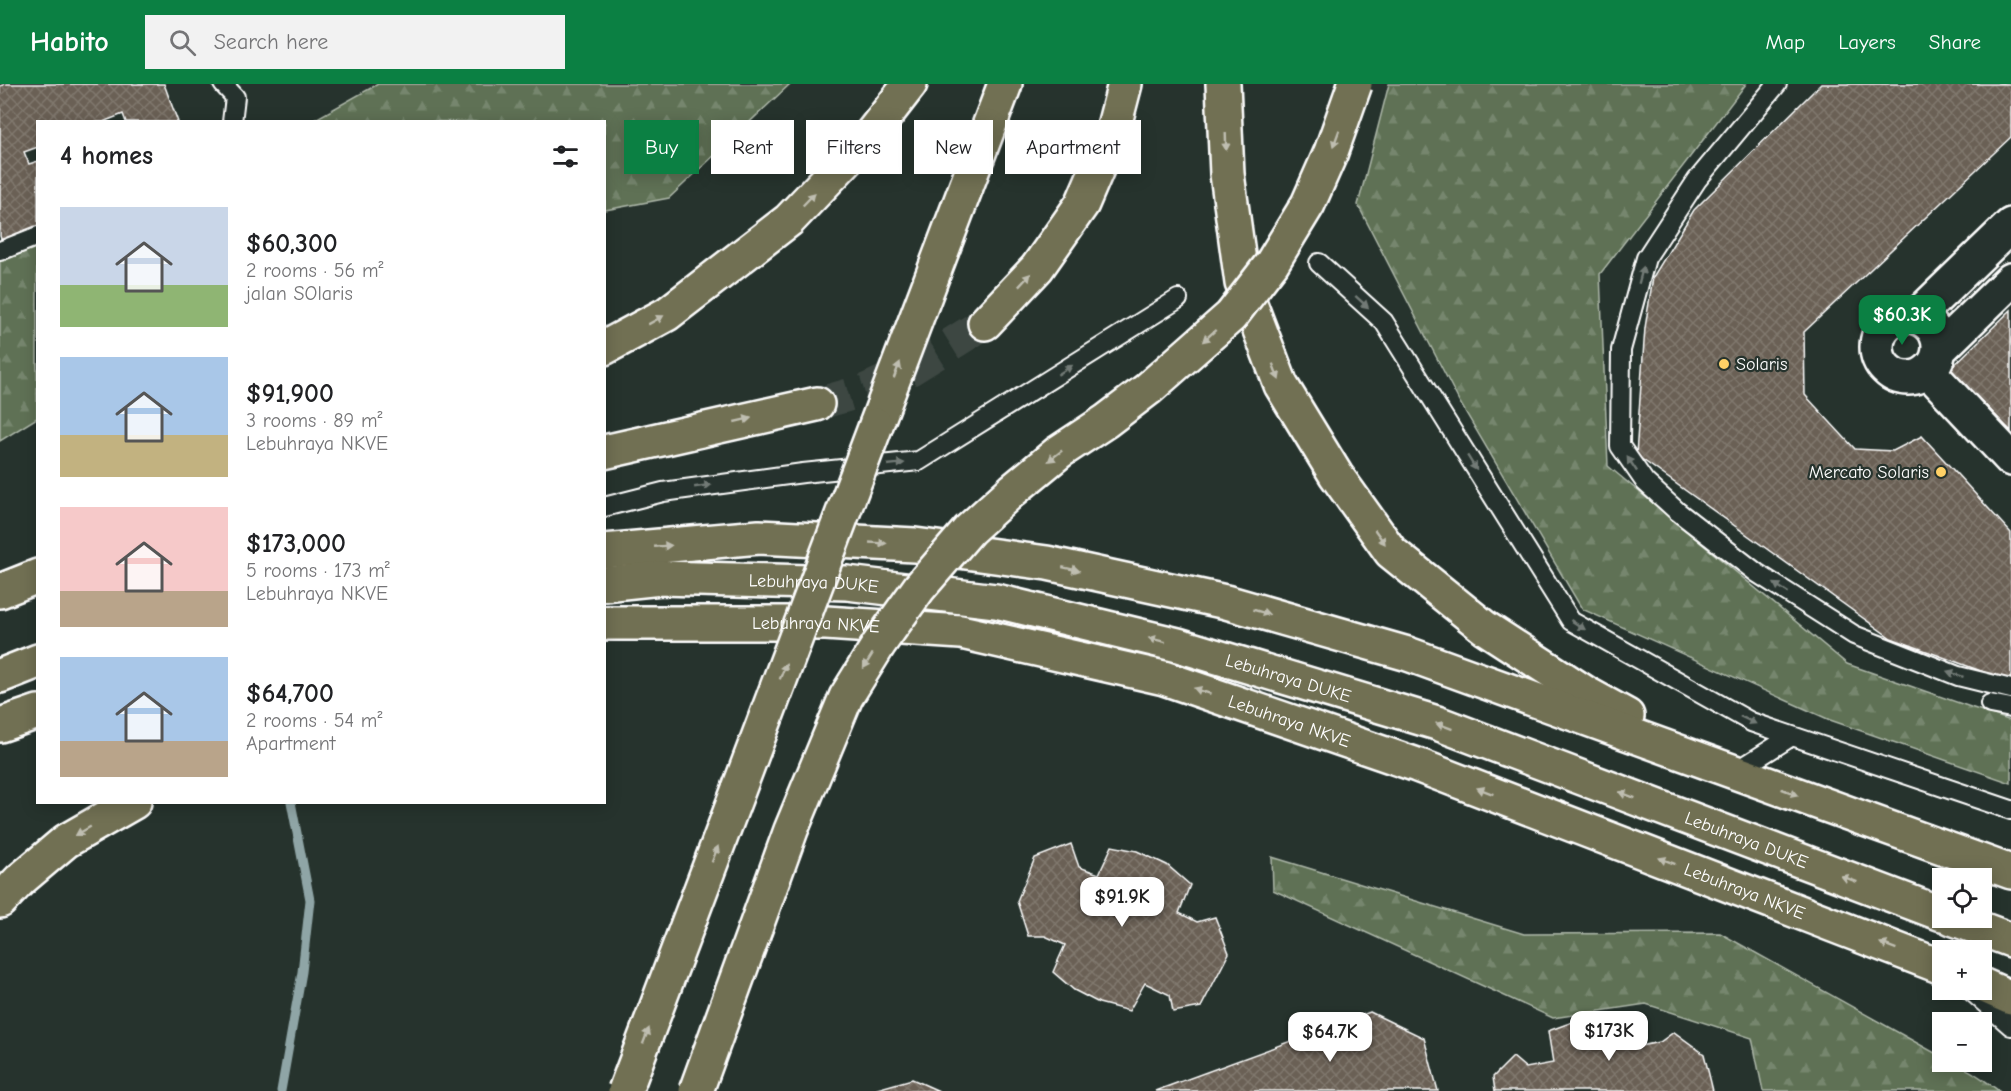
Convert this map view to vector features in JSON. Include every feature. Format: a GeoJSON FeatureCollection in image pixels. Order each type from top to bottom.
{"type":"FeatureCollection","features":[{"type":"Feature","properties":{"kind":"highway"},"geometry":{"type":"LineString","coordinates":[[606,347],[666,314],[789,220],[873,133],[910,84]]}},
{"type":"Feature","properties":{"kind":"highway"},"geometry":{"type":"LineString","coordinates":[[625,1091],[1005,84]]}},
{"type":"Feature","properties":{"kind":"highway"},"geometry":{"type":"LineString","coordinates":[[985,323],[1036,268],[1082,204],[1112,134],[1125,84]]}},
{"type":"Feature","properties":{"kind":"highway"},"geometry":{"type":"LineString","coordinates":[[1223,84],[1227,174],[1242,283],[1281,385],[1336,475],[1390,552],[1484,627],[1587,694],[1735,772]]}},
{"type":"Feature","properties":{"kind":"highway"},"geometry":{"type":"LineString","coordinates":[[696,1091],[795,819],[846,697],[879,644],[919,588],[969,530],[1059,452],[1106,421],[1148,389],[1231,316],[1272,263],[1308,204],[1331,152],[1355,84]]}},
{"type":"Feature","properties":{"kind":"highway"},"geometry":{"type":"LineString","coordinates":[[606,452],[817,404]]}},
{"type":"Feature","properties":{"kind":"highway"},"geometry":{"type":"LineString","coordinates":[[606,551],[759,537],[915,545],[1047,563],[1226,602],[1408,654],[2011,872]]}},
{"type":"Feature","properties":{"kind":"highway"},"geometry":{"type":"LineString","coordinates":[[0,591],[36,577]]}},
{"type":"Feature","properties":{"kind":"highway","name":"Lebuhraya DUKE"},"geometry":{"type":"LineString","coordinates":[[606,584],[662,578],[847,583],[996,602],[1178,645],[1437,723],[1932,910]]}},
{"type":"Feature","properties":{"kind":"highway","name":"Lebuhraya NKVE"},"geometry":{"type":"LineString","coordinates":[[606,623],[826,623],[961,632],[1164,678],[1417,765],[1932,963]]}},
{"type":"Feature","properties":{"kind":"highway"},"geometry":{"type":"LineString","coordinates":[[0,676],[36,663]]}},
{"type":"Feature","properties":{"kind":"highway"},"geometry":{"type":"LineString","coordinates":[[0,725],[36,713]]}},
{"type":"Feature","properties":{"kind":"highway"},"geometry":{"type":"LineString","coordinates":[[0,901],[20,880],[66,841],[131,804]]}},
{"type":"Feature","properties":{"kind":"highway"},"geometry":{"type":"LineString","coordinates":[[1979,928],[2011,940]]}},
{"type":"Feature","properties":{"kind":"highway"},"geometry":{"type":"LineString","coordinates":[[1992,989],[2011,998]]}},
{"type":"Feature","properties":{"kind":"street"},"geometry":{"type":"LineString","coordinates":[[1917,316],[2011,225]]}},
{"type":"Feature","properties":{"kind":"street"},"geometry":{"type":"LineString","coordinates":[[2011,280],[1934,360],[1914,378],[1893,375],[1879,360],[1876,350],[1881,330],[1896,317],[1917,316],[1926,321],[1934,328],[1938,338],[1934,360],[2011,459]]}},
{"type":"Feature","properties":{"kind":"lane"},"geometry":{"type":"LineString","coordinates":[[223,84],[236,97],[232,120]]}},
{"type":"Feature","properties":{"kind":"lane"},"geometry":{"type":"LineString","coordinates":[[1777,84],[1698,180],[1646,258],[1621,351],[1620,446],[1645,482],[1677,511],[1757,573],[1854,635],[1958,676],[2011,689]]}},
{"type":"Feature","properties":{"kind":"lane"},"geometry":{"type":"LineString","coordinates":[[0,250],[36,237]]}},
{"type":"Feature","properties":{"kind":"lane"},"geometry":{"type":"LineString","coordinates":[[1319,263],[1384,322],[1571,621],[1751,722],[2011,810]]}},
{"type":"Feature","properties":{"kind":"lane"},"geometry":{"type":"LineString","coordinates":[[606,506],[663,492],[803,473],[918,462],[1178,299]]}},
{"type":"Feature","properties":{"kind":"lane"},"geometry":{"type":"LineString","coordinates":[[1990,704],[2011,708]]}},
{"type":"Feature","properties":{"kind":"lane"},"geometry":{"type":"LineString","coordinates":[[1735,772],[1792,736]]}},
{"type":"Feature","properties":{"kind":"lane"},"geometry":{"type":"LineString","coordinates":[[1981,1000],[2011,1026]]}},
{"type":"Feature","properties":{"kind":"green space"},"geometry":{"type":"Polygon","coordinates":[[[378,84],[790,84],[752,120],[711,120],[711,158],[699,170],[699,120],[624,120],[624,174],[694,174],[669,198],[606,210],[606,120],[314,120],[378,84]]]}},
{"type":"Feature","properties":{"kind":"green space"},"geometry":{"type":"Polygon","coordinates":[[[1389,84],[1746,84],[1600,274],[1608,466],[1847,664],[2011,721],[2011,783],[1830,720],[1582,609],[1459,401],[1358,205],[1389,84]]]}},
{"type":"Feature","properties":{"kind":"green space"},"geometry":{"type":"Polygon","coordinates":[[[36,246],[36,419],[0,441],[0,257],[36,246]]]}},
{"type":"Feature","properties":{"kind":"green space"},"geometry":{"type":"Polygon","coordinates":[[[1272,857],[1524,934],[1720,933],[1932,1051],[1932,1072],[1972,1072],[1999,1091],[1763,1091],[1752,1038],[1646,1004],[1553,1018],[1273,890],[1272,857]]]}},
{"type":"Feature","properties":{"kind":"building"},"geometry":{"type":"Polygon","coordinates":[[[6,84],[164,84],[177,120],[125,120],[123,114],[108,120],[36,120],[36,148],[24,152],[29,164],[36,162],[36,233],[3,245],[0,236],[0,86],[6,84]]]}},
{"type":"Feature","properties":{"kind":"building","name":"Solaris"},"geometry":{"type":"Polygon","coordinates":[[[1821,84],[2011,84],[2011,137],[1804,332],[1805,395],[1855,449],[1893,451],[1922,436],[2011,533],[2011,682],[1891,638],[1636,455],[1645,328],[1653,277],[1694,210],[1821,84]]]}},
{"type":"Feature","properties":{"kind":"building"},"geometry":{"type":"Polygon","coordinates":[[[2011,310],[2011,431],[1950,369],[2011,310]]]}},
{"type":"Feature","properties":{"kind":"building"},"geometry":{"type":"Polygon","coordinates":[[[1071,844],[1079,867],[1099,874],[1112,846],[1137,851],[1167,865],[1190,885],[1179,913],[1197,922],[1215,917],[1229,953],[1201,1007],[1173,1012],[1170,995],[1145,983],[1129,1011],[1099,1003],[1074,990],[1053,972],[1065,945],[1045,936],[1028,936],[1017,901],[1035,858],[1071,844]]]}},
{"type":"Feature","properties":{"kind":"building"},"geometry":{"type":"Polygon","coordinates":[[[1370,1012],[1424,1038],[1438,1091],[1155,1091],[1370,1012]]]}},
{"type":"Feature","properties":{"kind":"building"},"geometry":{"type":"Polygon","coordinates":[[[1606,1015],[1633,1018],[1640,1046],[1660,1042],[1674,1032],[1704,1054],[1713,1091],[1495,1091],[1493,1077],[1513,1057],[1526,1068],[1553,1063],[1548,1031],[1578,1020],[1606,1015]]]}},
{"type":"Feature","properties":{"kind":"building"},"geometry":{"type":"Polygon","coordinates":[[[912,1079],[939,1091],[877,1091],[877,1089],[912,1079]]]}},
{"type":"Feature","properties":{"kind":"waterway"},"geometry":{"type":"LineString","coordinates":[[281,1091],[302,972],[310,900],[291,804]]}},
{"type":"Feature","properties":{"kind":"tunnel"},"geometry":{"type":"LineString","coordinates":[[817,404],[866,390],[911,369],[985,323]]}},
{"type":"Feature","properties":{"kind":"place","name":"Solaris"},"geometry":{"type":"Point","coordinates":[1724,364]}},
{"type":"Feature","properties":{"kind":"place","name":"Mercato Solaris"},"geometry":{"type":"Point","coordinates":[1941,472]}}]}
